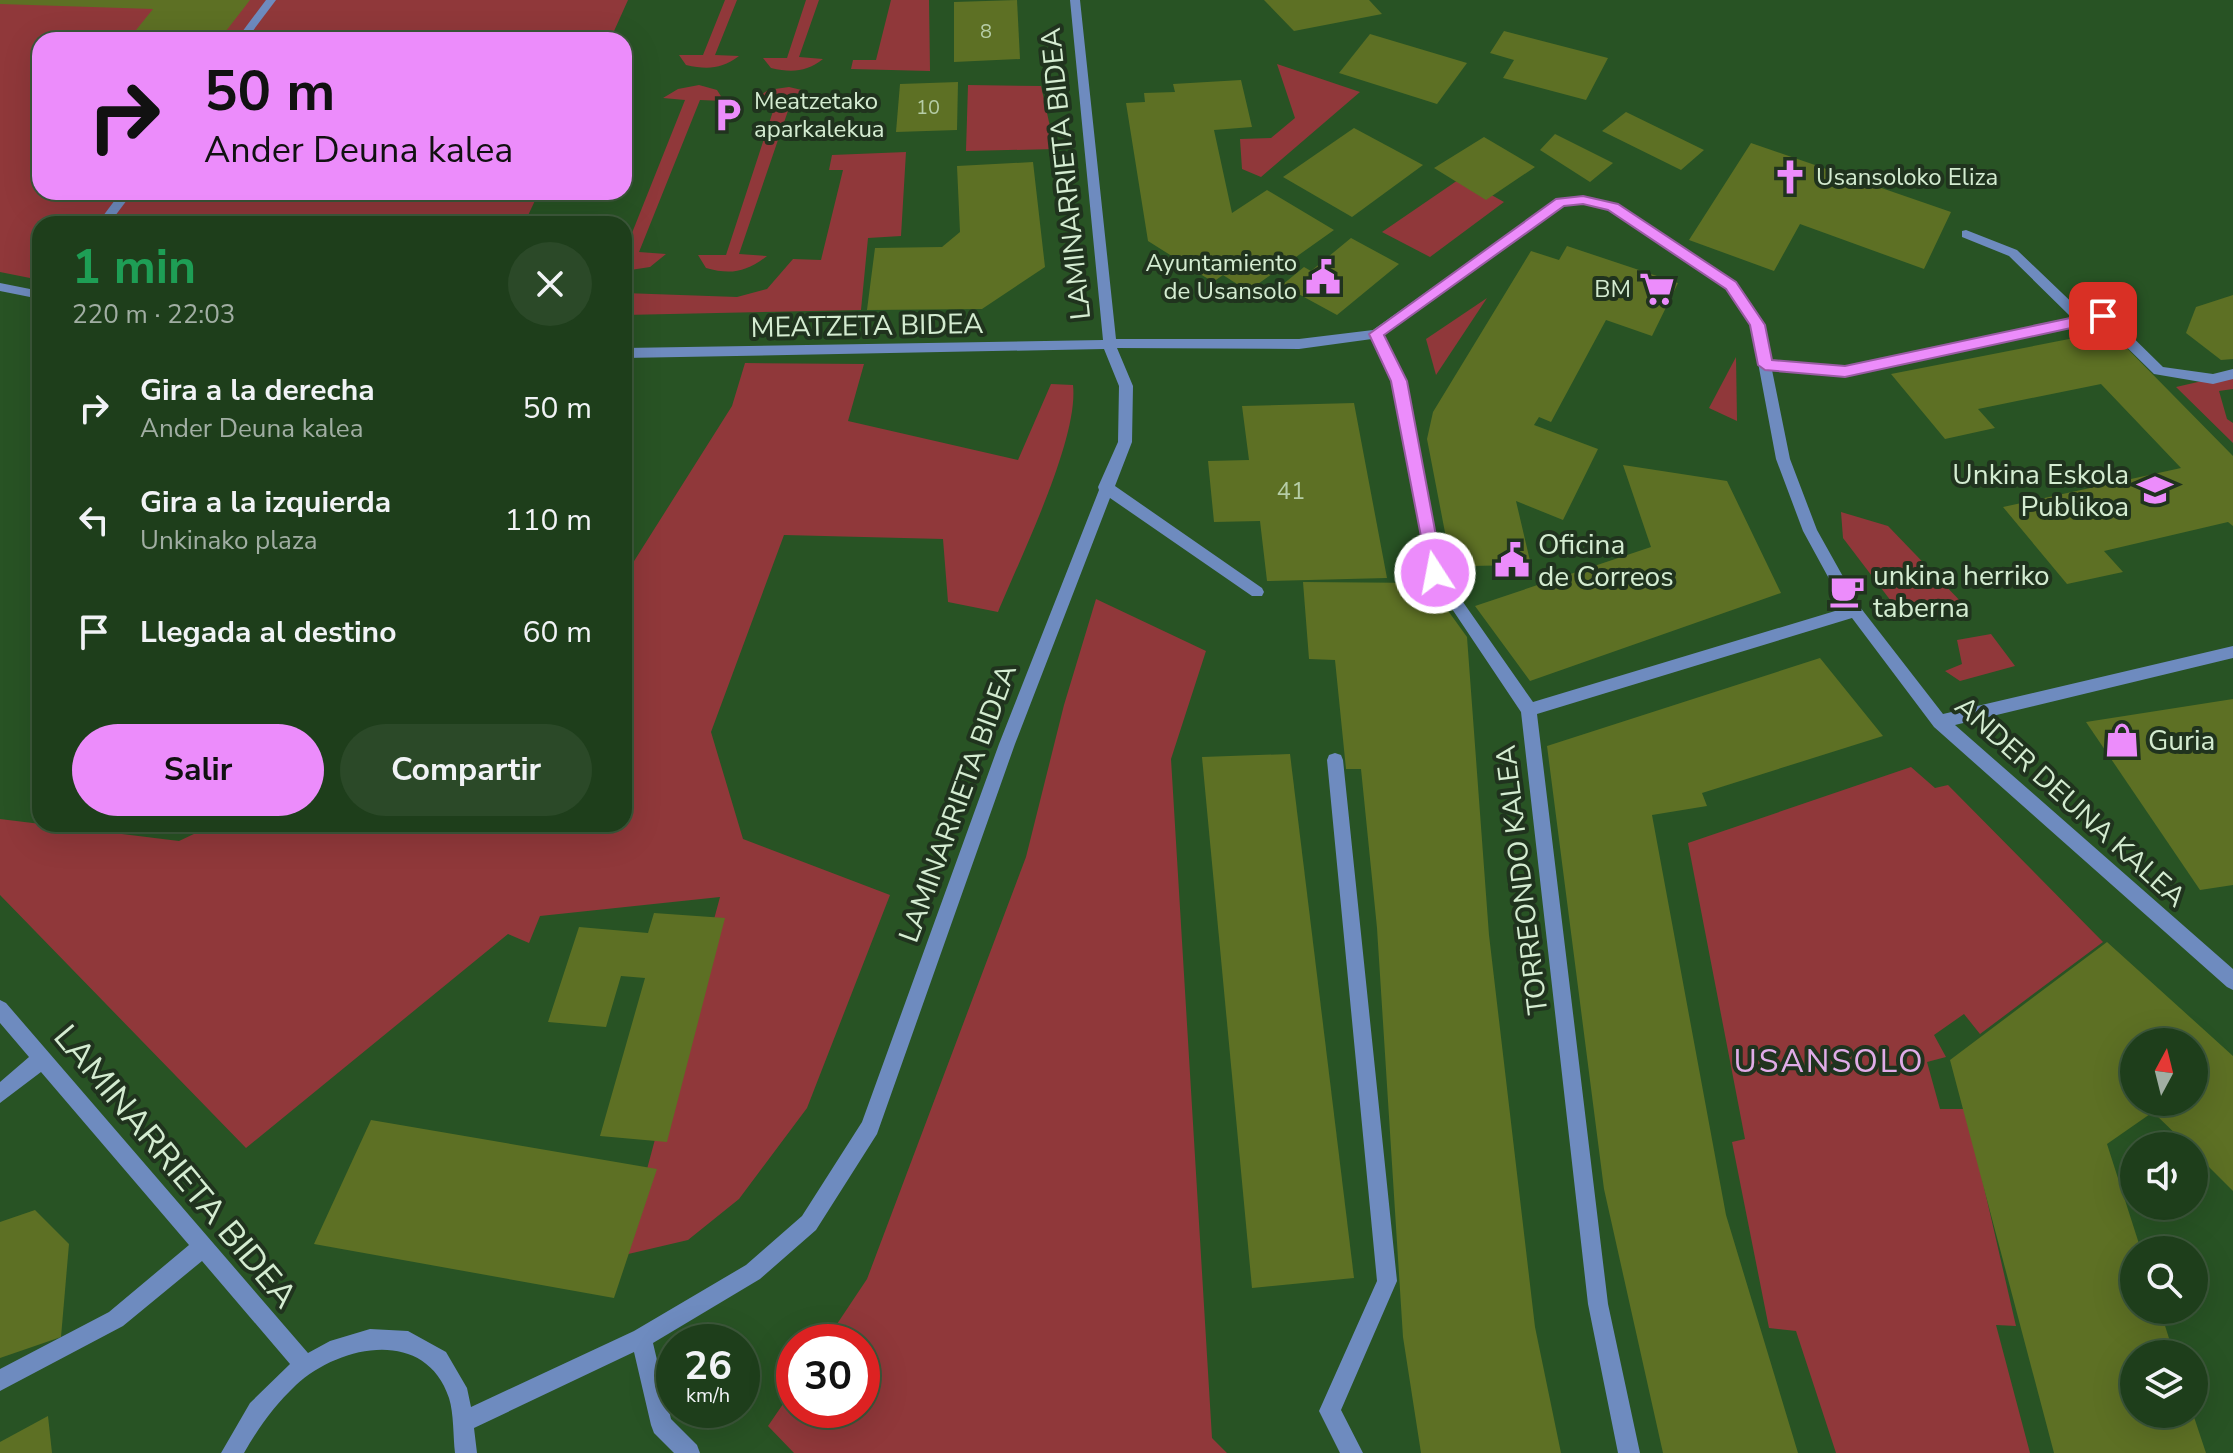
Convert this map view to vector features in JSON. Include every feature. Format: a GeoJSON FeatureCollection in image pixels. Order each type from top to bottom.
{"type":"FeatureCollection","features":[{"type":"Feature","properties":{"kind":"street"},"geometry":{"type":"LineString","coordinates":[[247,32],[271,0]]}},
{"type":"Feature","properties":{"kind":"street","name":"LAMINARRIETA BIDEA"},"geometry":{"type":"LineString","coordinates":[[467,1420],[641,1338],[753,1272],[809,1223],[870,1127],[1007,744],[1125,442],[1126,386],[1110,347],[1075,0]]}},
{"type":"Feature","properties":{"kind":"street","name":"ANDER DEUNA KALEA"},"geometry":{"type":"LineString","coordinates":[[1110,347],[1161,343],[1299,344],[1376,334],[1561,202],[1583,200],[1613,207],[1731,286],[1757,325],[1783,459],[1810,531],[1855,611],[1940,722],[2233,981]]}},
{"type":"Feature","properties":{"kind":"street"},"geometry":{"type":"LineString","coordinates":[[1966,234],[2013,253],[2082,320]]}},
{"type":"Feature","properties":{"kind":"street"},"geometry":{"type":"LineString","coordinates":[[0,287],[32,293]]}},
{"type":"Feature","properties":{"kind":"street"},"geometry":{"type":"LineString","coordinates":[[1765,365],[1845,371],[2103,316],[2159,371],[2213,379],[2233,374]]}},
{"type":"Feature","properties":{"kind":"street","name":"TORREONDO KALEA"},"geometry":{"type":"LineString","coordinates":[[1376,334],[1399,381],[1435,573],[1529,710],[1598,1304],[1629,1453]]}},
{"type":"Feature","properties":{"kind":"street","name":"MEATZETA BIDEA"},"geometry":{"type":"LineString","coordinates":[[632,353],[1110,347]]}},
{"type":"Feature","properties":{"kind":"street"},"geometry":{"type":"LineString","coordinates":[[1105,487],[1257,592]]}},
{"type":"Feature","properties":{"kind":"street"},"geometry":{"type":"LineString","coordinates":[[1529,710],[1855,611]]}},
{"type":"Feature","properties":{"kind":"street"},"geometry":{"type":"LineString","coordinates":[[1940,722],[2233,652]]}},
{"type":"Feature","properties":{"kind":"street"},"geometry":{"type":"LineString","coordinates":[[1335,760],[1387,1281],[1330,1411],[1352,1453]]}},
{"type":"Feature","properties":{"kind":"street","name":"LAMINARRIETA BIDEA"},"geometry":{"type":"LineString","coordinates":[[0,1009],[303,1364]]}},
{"type":"Feature","properties":{"kind":"street"},"geometry":{"type":"LineString","coordinates":[[0,1094],[42,1059]]}},
{"type":"Feature","properties":{"kind":"street"},"geometry":{"type":"LineString","coordinates":[[0,1380],[116,1319],[202,1247]]}},
{"type":"Feature","properties":{"kind":"street"},"geometry":{"type":"LineString","coordinates":[[232,1453],[241,1432],[269,1393],[303,1364],[340,1345],[375,1337],[410,1342],[438,1358],[457,1385],[467,1420],[466,1453]]}},
{"type":"Feature","properties":{"kind":"street"},"geometry":{"type":"LineString","coordinates":[[641,1338],[662,1425],[689,1453]]}},
{"type":"Feature","properties":{"kind":"shaded area"},"geometry":{"type":"Polygon","coordinates":[[[0,0],[628,0],[614,32],[32,32],[32,200],[535,200],[528,216],[32,216],[32,278],[0,272],[0,0]]]}},
{"type":"Feature","properties":{"kind":"shaded area"},"geometry":{"type":"Polygon","coordinates":[[[725,0],[737,0],[715,55],[739,56],[714,67],[686,65],[679,55],[703,55],[725,0]]]}},
{"type":"Feature","properties":{"kind":"shaded area"},"geometry":{"type":"Polygon","coordinates":[[[806,0],[819,0],[799,57],[823,59],[811,67],[798,70],[771,68],[763,58],[787,58],[806,0]]]}},
{"type":"Feature","properties":{"kind":"shaded area"},"geometry":{"type":"Polygon","coordinates":[[[891,0],[929,0],[930,71],[851,69],[853,60],[876,60],[891,0]]]}},
{"type":"Feature","properties":{"kind":"shaded area"},"geometry":{"type":"Polygon","coordinates":[[[1277,64],[1360,92],[1261,177],[1242,169],[1240,139],[1271,138],[1295,118],[1277,64]]]}},
{"type":"Feature","properties":{"kind":"shaded area"},"geometry":{"type":"Polygon","coordinates":[[[699,85],[717,90],[724,101],[700,100],[639,252],[666,254],[650,267],[632,270],[632,233],[685,100],[663,98],[678,89],[699,85]]]}},
{"type":"Feature","properties":{"kind":"shaded area"},"geometry":{"type":"Polygon","coordinates":[[[968,85],[1041,86],[1055,149],[966,151],[968,85]]]}},
{"type":"Feature","properties":{"kind":"shaded area"},"geometry":{"type":"Polygon","coordinates":[[[789,87],[806,91],[814,102],[791,102],[739,254],[767,256],[738,271],[706,268],[698,255],[726,255],[776,102],[754,100],[768,90],[789,87]]]}},
{"type":"Feature","properties":{"kind":"shaded area"},"geometry":{"type":"Polygon","coordinates":[[[906,152],[901,236],[868,238],[861,310],[632,315],[632,293],[737,297],[767,289],[793,259],[821,260],[843,170],[829,170],[832,155],[906,152]]]}},
{"type":"Feature","properties":{"kind":"shaded area"},"geometry":{"type":"Polygon","coordinates":[[[1461,178],[1504,202],[1430,257],[1382,232],[1461,178]]]}},
{"type":"Feature","properties":{"kind":"shaded area"},"geometry":{"type":"Polygon","coordinates":[[[1487,298],[1436,375],[1426,339],[1487,298]]]}},
{"type":"Feature","properties":{"kind":"shaded area"},"geometry":{"type":"Polygon","coordinates":[[[1736,357],[1737,421],[1709,408],[1736,357]]]}},
{"type":"Feature","properties":{"kind":"shaded area"},"geometry":{"type":"Polygon","coordinates":[[[745,363],[864,364],[848,421],[1018,460],[1051,384],[1073,385],[1067,436],[1058,466],[998,612],[948,602],[943,539],[784,535],[711,732],[743,839],[890,895],[807,1108],[739,1199],[688,1240],[624,1255],[720,897],[540,916],[529,943],[508,934],[246,1148],[0,895],[0,819],[32,823],[32,832],[106,832],[179,841],[198,832],[632,832],[632,564],[732,406],[745,363]]]}},
{"type":"Feature","properties":{"kind":"shaded area"},"geometry":{"type":"Polygon","coordinates":[[[2233,374],[2233,389],[2219,391],[2227,419],[2233,423],[2233,443],[2176,387],[2233,374]]]}},
{"type":"Feature","properties":{"kind":"shaded area"},"geometry":{"type":"Polygon","coordinates":[[[1841,512],[1888,526],[1966,607],[1939,616],[1894,605],[1843,538],[1841,512]]]}},
{"type":"Feature","properties":{"kind":"shaded area"},"geometry":{"type":"Polygon","coordinates":[[[1096,599],[1206,651],[1171,759],[1212,1438],[1227,1453],[794,1453],[768,1426],[776,1414],[776,1428],[880,1428],[880,1324],[837,1324],[867,1279],[1026,857],[1064,705],[1096,599]]]}},
{"type":"Feature","properties":{"kind":"shaded area"},"geometry":{"type":"Polygon","coordinates":[[[1991,634],[2015,666],[1960,681],[1945,671],[1962,664],[1957,640],[1991,634]]]}},
{"type":"Feature","properties":{"kind":"shaded area"},"geometry":{"type":"Polygon","coordinates":[[[1911,767],[1935,788],[1948,785],[2103,942],[1980,1034],[1964,1014],[1934,1035],[1946,1057],[1927,1062],[1940,1109],[1966,1109],[2016,1326],[1996,1325],[2030,1453],[1836,1453],[1796,1331],[1769,1328],[1732,1142],[1745,1139],[1688,843],[1911,767]]]}},
{"type":"Feature","properties":{"kind":"building"},"geometry":{"type":"Polygon","coordinates":[[[0,0],[250,0],[225,32],[134,32],[153,9],[0,4],[0,0]]]}},
{"type":"Feature","properties":{"kind":"building"},"geometry":{"type":"Polygon","coordinates":[[[1017,0],[1020,59],[954,62],[954,2],[1017,0]]]}},
{"type":"Feature","properties":{"kind":"building"},"geometry":{"type":"Polygon","coordinates":[[[1264,0],[1369,0],[1382,14],[1294,31],[1264,0]]]}},
{"type":"Feature","properties":{"kind":"building"},"geometry":{"type":"Polygon","coordinates":[[[1504,31],[1608,58],[1586,100],[1503,78],[1514,60],[1490,53],[1504,31]]]}},
{"type":"Feature","properties":{"kind":"building"},"geometry":{"type":"Polygon","coordinates":[[[1370,34],[1467,63],[1437,104],[1339,73],[1370,34]]]}},
{"type":"Feature","properties":{"kind":"building"},"geometry":{"type":"Polygon","coordinates":[[[1241,80],[1252,127],[1214,130],[1232,213],[1267,190],[1334,230],[1248,291],[1223,275],[1213,282],[1148,241],[1126,103],[1145,102],[1144,93],[1175,92],[1173,84],[1241,80]]]}},
{"type":"Feature","properties":{"kind":"building"},"geometry":{"type":"Polygon","coordinates":[[[958,82],[957,130],[896,132],[900,84],[958,82]]]}},
{"type":"Feature","properties":{"kind":"building"},"geometry":{"type":"Polygon","coordinates":[[[1626,112],[1704,150],[1681,170],[1602,131],[1626,112]]]}},
{"type":"Feature","properties":{"kind":"building"},"geometry":{"type":"Polygon","coordinates":[[[1354,128],[1423,165],[1352,217],[1283,177],[1354,128]]]}},
{"type":"Feature","properties":{"kind":"building"},"geometry":{"type":"Polygon","coordinates":[[[1555,134],[1613,163],[1590,182],[1540,150],[1555,134]]]}},
{"type":"Feature","properties":{"kind":"building"},"geometry":{"type":"Polygon","coordinates":[[[1484,137],[1535,167],[1486,200],[1434,168],[1484,137]]]}},
{"type":"Feature","properties":{"kind":"building","name":"Usansoloko Eliza"},"geometry":{"type":"Polygon","coordinates":[[[1751,143],[1951,212],[1924,269],[1800,224],[1774,271],[1689,240],[1751,143]]]}},
{"type":"Feature","properties":{"kind":"building"},"geometry":{"type":"Polygon","coordinates":[[[1033,162],[1045,267],[982,309],[867,310],[875,248],[942,247],[960,232],[957,166],[1033,162]]]}},
{"type":"Feature","properties":{"kind":"building"},"geometry":{"type":"Polygon","coordinates":[[[1351,238],[1399,264],[1337,315],[1282,285],[1304,267],[1311,271],[1351,238]]]}},
{"type":"Feature","properties":{"kind":"building"},"geometry":{"type":"Polygon","coordinates":[[[1567,246],[1678,283],[1652,336],[1606,320],[1551,422],[1539,417],[1534,425],[1598,449],[1563,520],[1516,501],[1531,565],[1469,566],[1448,548],[1427,439],[1433,412],[1531,251],[1559,260],[1567,246]]]}},
{"type":"Feature","properties":{"kind":"building"},"geometry":{"type":"Polygon","coordinates":[[[2233,295],[2233,359],[2221,360],[2186,333],[2196,307],[2233,295]]]}},
{"type":"Feature","properties":{"kind":"building"},"geometry":{"type":"Polygon","coordinates":[[[2110,331],[2233,456],[2233,526],[2228,522],[2104,551],[2123,572],[2067,584],[2003,507],[2181,468],[2101,384],[1978,409],[1995,428],[1945,439],[1891,374],[2110,331]]]}},
{"type":"Feature","properties":{"kind":"building"},"geometry":{"type":"Polygon","coordinates":[[[1354,403],[1387,578],[1267,581],[1260,521],[1214,522],[1208,461],[1249,460],[1242,406],[1354,403]]]}},
{"type":"Feature","properties":{"kind":"building"},"geometry":{"type":"Polygon","coordinates":[[[1623,465],[1727,481],[1781,593],[1530,681],[1475,606],[1651,547],[1623,465]]]}},
{"type":"Feature","properties":{"kind":"building"},"geometry":{"type":"Polygon","coordinates":[[[1303,582],[1428,583],[1467,637],[1489,935],[1535,1327],[1561,1453],[1421,1453],[1403,1337],[1377,928],[1361,769],[1346,769],[1335,660],[1309,659],[1303,582]]]}},
{"type":"Feature","properties":{"kind":"building"},"geometry":{"type":"Polygon","coordinates":[[[1820,658],[1883,736],[1702,793],[1707,806],[1652,815],[1726,1215],[1798,1453],[1663,1453],[1604,1189],[1547,746],[1820,658]]]}},
{"type":"Feature","properties":{"kind":"building"},"geometry":{"type":"Polygon","coordinates":[[[2233,699],[2233,885],[2200,890],[2086,722],[2233,699]]]}},
{"type":"Feature","properties":{"kind":"building"},"geometry":{"type":"Polygon","coordinates":[[[1290,754],[1354,1278],[1252,1288],[1202,757],[1290,754]]]}},
{"type":"Feature","properties":{"kind":"building"},"geometry":{"type":"Polygon","coordinates":[[[654,913],[725,918],[667,1142],[600,1136],[645,978],[621,976],[606,1027],[548,1022],[579,927],[648,933],[654,913]]]}},
{"type":"Feature","properties":{"kind":"building"},"geometry":{"type":"Polygon","coordinates":[[[2107,942],[2202,1028],[2120,1028],[2120,1116],[2147,1116],[2120,1132],[2107,1144],[2120,1185],[2120,1220],[2131,1220],[2137,1236],[2120,1236],[2120,1324],[2164,1324],[2170,1340],[2120,1340],[2120,1428],[2198,1428],[2206,1453],[2054,1453],[1950,1060],[2107,942]]]}},
{"type":"Feature","properties":{"kind":"building"},"geometry":{"type":"Polygon","coordinates":[[[2208,1033],[2233,1056],[2233,1191],[2208,1166],[2208,1132],[2174,1132],[2157,1116],[2208,1116],[2208,1033]]]}},
{"type":"Feature","properties":{"kind":"building"},"geometry":{"type":"Polygon","coordinates":[[[371,1120],[657,1169],[614,1298],[314,1244],[371,1120]]]}},
{"type":"Feature","properties":{"kind":"building"},"geometry":{"type":"Polygon","coordinates":[[[35,1210],[69,1244],[61,1337],[0,1358],[0,1222],[35,1210]]]}},
{"type":"Feature","properties":{"kind":"building"},"geometry":{"type":"Polygon","coordinates":[[[48,1416],[52,1453],[0,1453],[0,1442],[48,1416]]]}},
{"type":"Feature","properties":{"kind":"place","name":"Meatzetako aparkalekua"},"geometry":{"type":"Point","coordinates":[728,115]}},
{"type":"Feature","properties":{"kind":"place","name":"Usansoloko Eliza"},"geometry":{"type":"Point","coordinates":[1790,177]}},
{"type":"Feature","properties":{"kind":"place","name":"Ayuntamiento de Usansolo"},"geometry":{"type":"Point","coordinates":[1323,277]}},
{"type":"Feature","properties":{"kind":"place","name":"BM"},"geometry":{"type":"Point","coordinates":[1657,289]}},
{"type":"Feature","properties":{"kind":"place","name":"Unkina Eskola Publikoa"},"geometry":{"type":"Point","coordinates":[2155,490]}},
{"type":"Feature","properties":{"kind":"place","name":"Oficina de Correos"},"geometry":{"type":"Point","coordinates":[1512,560]}},
{"type":"Feature","properties":{"kind":"place","name":"unkina herriko taberna"},"geometry":{"type":"Point","coordinates":[1847,591]}},
{"type":"Feature","properties":{"kind":"place","name":"Guria"},"geometry":{"type":"Point","coordinates":[2122,740]}},
{"type":"Feature","properties":{"kind":"district","name":"USANSOLO"},"geometry":{"type":"Point","coordinates":[1829,1061]}},
{"type":"Feature","properties":{"kind":"route"},"geometry":{"type":"LineString","coordinates":[[1435,573],[1399,381],[1376,334],[1561,202],[1583,200],[1613,207],[1731,286],[1757,325],[1765,365],[1845,371],[2103,316]]}}]}
